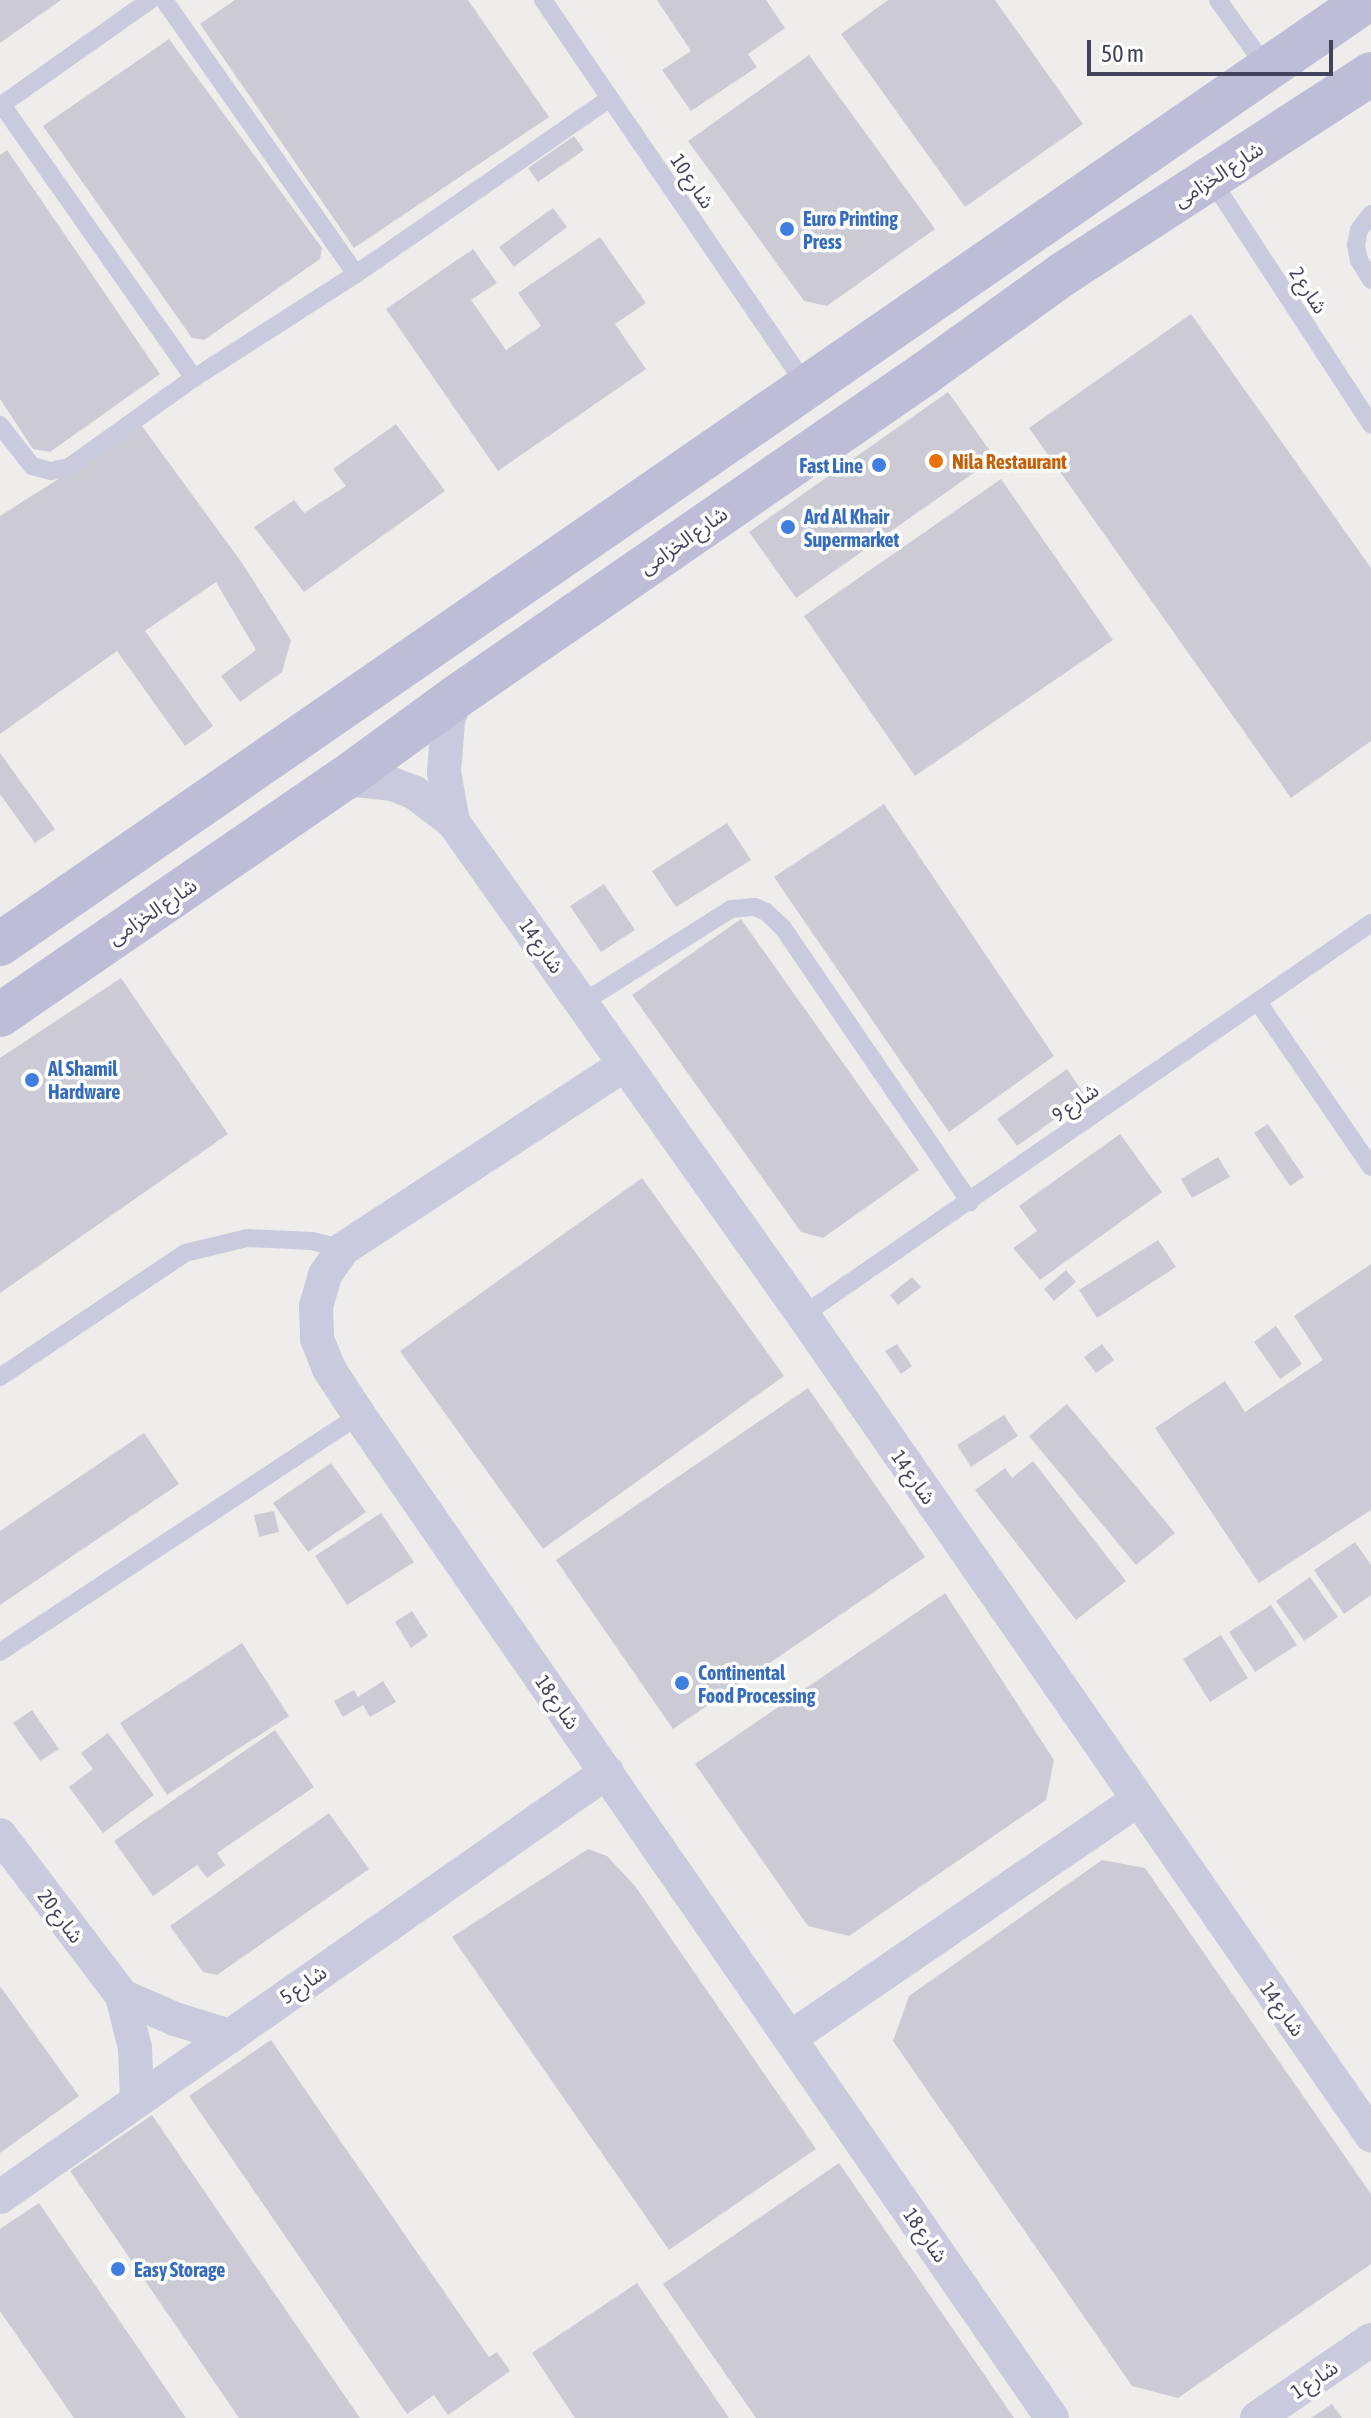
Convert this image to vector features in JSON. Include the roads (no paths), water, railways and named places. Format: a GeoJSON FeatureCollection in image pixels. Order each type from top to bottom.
{"type":"FeatureCollection","features":[{"type":"Feature","properties":{"kind":"street"},"geometry":{"type":"LineString","coordinates":[[0,944],[1367,0]]}},
{"type":"Feature","properties":{"kind":"street","name":"شارع الخزامى"},"geometry":{"type":"LineString","coordinates":[[0,1015],[344,779],[456,697],[924,374],[1063,274],[1371,74]]}},
{"type":"Feature","properties":{"kind":"street"},"geometry":{"type":"LineString","coordinates":[[924,374],[937,346],[1060,258],[1064,251],[1064,236],[1048,222]]}},
{"type":"Feature","properties":{"kind":"street","name":"شارع 14"},"geometry":{"type":"LineString","coordinates":[[453,822],[444,772],[448,721],[456,697]]}},
{"type":"Feature","properties":{"kind":"street","name":"شارع 14"},"geometry":{"type":"LineString","coordinates":[[344,779],[369,779],[415,793],[453,822],[803,1315],[1371,2135]]}},
{"type":"Feature","properties":{"kind":"street","name":"شارع 18"},"geometry":{"type":"LineString","coordinates":[[624,1065],[343,1249],[322,1286],[316,1306],[317,1339],[329,1369],[359,1415],[1052,2418]]}},
{"type":"Feature","properties":{"kind":"street","name":"شارع 5"},"geometry":{"type":"LineString","coordinates":[[0,2197],[607,1772]]}},
{"type":"Feature","properties":{"kind":"street"},"geometry":{"type":"LineString","coordinates":[[790,2038],[1137,1800]]}},
{"type":"Feature","properties":{"kind":"street","name":"شارع 20"},"geometry":{"type":"LineString","coordinates":[[0,1835],[122,1996],[135,2048],[137,2101]]}},
{"type":"Feature","properties":{"kind":"street","name":"شارع 20"},"geometry":{"type":"LineString","coordinates":[[122,1996],[175,2019],[230,2036]]}},
{"type":"Feature","properties":{"kind":"street","name":"شارع 1"},"geometry":{"type":"LineString","coordinates":[[1257,2418],[1371,2340]]}},
{"type":"Feature","properties":{"kind":"lane"},"geometry":{"type":"LineString","coordinates":[[150,0],[1,105],[194,378]]}},
{"type":"Feature","properties":{"kind":"lane"},"geometry":{"type":"LineString","coordinates":[[164,0],[356,274]]}},
{"type":"Feature","properties":{"kind":"lane","name":"شارع 10"},"geometry":{"type":"LineString","coordinates":[[543,0],[807,387]]}},
{"type":"Feature","properties":{"kind":"lane"},"geometry":{"type":"LineString","coordinates":[[1218,0],[1268,70]]}},
{"type":"Feature","properties":{"kind":"lane"},"geometry":{"type":"LineString","coordinates":[[0,425],[32,466],[60,470],[194,378],[356,274],[610,98]]}},
{"type":"Feature","properties":{"kind":"lane","name":"شارع 2"},"geometry":{"type":"LineString","coordinates":[[1211,179],[1371,424]]}},
{"type":"Feature","properties":{"kind":"lane"},"geometry":{"type":"LineString","coordinates":[[1371,214],[1359,230],[1356,245],[1359,260],[1371,280]]}},
{"type":"Feature","properties":{"kind":"lane"},"geometry":{"type":"LineString","coordinates":[[582,1003],[731,909],[755,907],[766,912],[783,928],[970,1202]]}},
{"type":"Feature","properties":{"kind":"lane","name":"شارع 9"},"geometry":{"type":"LineString","coordinates":[[803,1315],[1371,923]]}},
{"type":"Feature","properties":{"kind":"lane"},"geometry":{"type":"LineString","coordinates":[[1258,1002],[1371,1167]]}},
{"type":"Feature","properties":{"kind":"lane"},"geometry":{"type":"LineString","coordinates":[[0,1377],[185,1253],[247,1238],[312,1241],[343,1249]]}},
{"type":"Feature","properties":{"kind":"lane"},"geometry":{"type":"LineString","coordinates":[[0,1652],[359,1415]]}},
{"type":"Feature","properties":{"kind":"place","name":"Euro Printing Press"},"geometry":{"type":"Point","coordinates":[787,229]}},
{"type":"Feature","properties":{"kind":"place","name":"Nila Restaurant"},"geometry":{"type":"Point","coordinates":[936,461]}},
{"type":"Feature","properties":{"kind":"place","name":"Fast Line"},"geometry":{"type":"Point","coordinates":[879,465]}},
{"type":"Feature","properties":{"kind":"place","name":"Ard Al Khair Supermarket"},"geometry":{"type":"Point","coordinates":[788,527]}},
{"type":"Feature","properties":{"kind":"place","name":"Al Shamil Hardware"},"geometry":{"type":"Point","coordinates":[32,1080]}},
{"type":"Feature","properties":{"kind":"place","name":"Continental Food Processing"},"geometry":{"type":"Point","coordinates":[682,1683]}},
{"type":"Feature","properties":{"kind":"place","name":"Easy Storage"},"geometry":{"type":"Point","coordinates":[118,2269]}}]}
